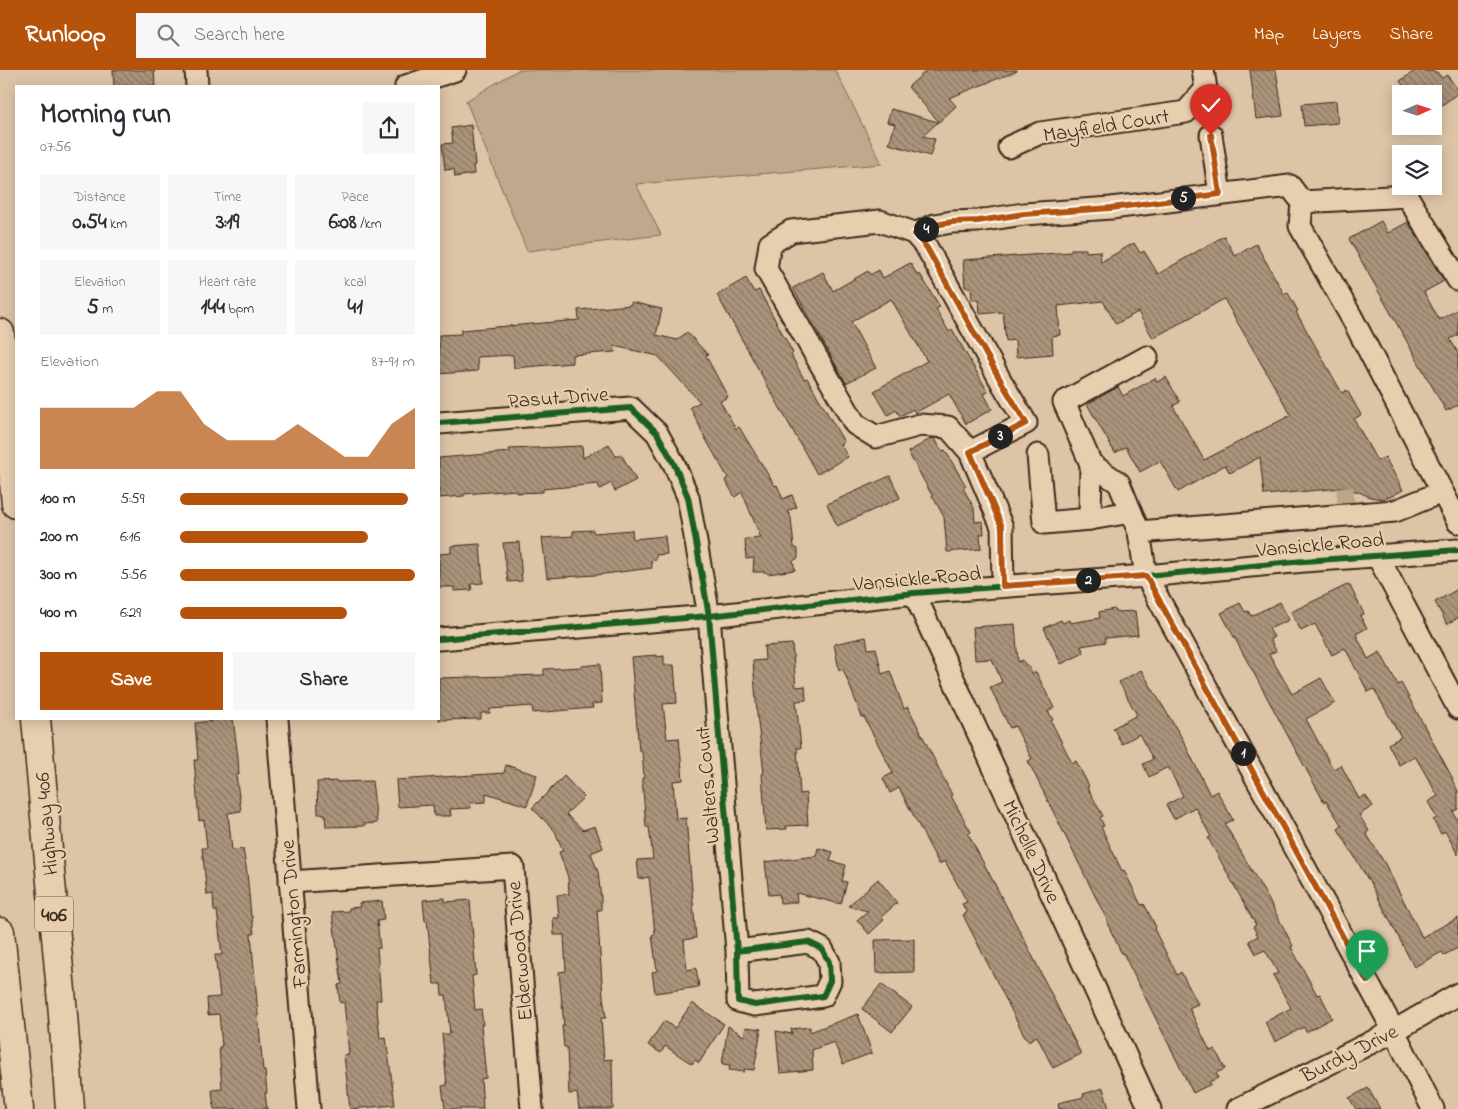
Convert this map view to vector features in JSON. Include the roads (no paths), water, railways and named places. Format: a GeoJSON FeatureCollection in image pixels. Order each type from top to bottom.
{"type":"FeatureCollection","features":[{"type":"Feature","properties":{"kind":"highway"},"geometry":{"type":"LineString","coordinates":[[0,333],[15,493]]}},
{"type":"Feature","properties":{"kind":"highway","name":"Highway 406"},"geometry":{"type":"LineString","coordinates":[[36,720],[70,1109]]}},
{"type":"Feature","properties":{"kind":"highway"},"geometry":{"type":"LineString","coordinates":[[0,932],[19,1109]]}},
{"type":"Feature","properties":{"kind":"street"},"geometry":{"type":"LineString","coordinates":[[196,70],[196,85]]}},
{"type":"Feature","properties":{"kind":"street"},"geometry":{"type":"LineString","coordinates":[[409,85],[455,70]]}},
{"type":"Feature","properties":{"kind":"street","name":"Mayfield Court"},"geometry":{"type":"LineString","coordinates":[[1009,147],[1040,133],[1186,112],[1206,89],[1203,70]]}},
{"type":"Feature","properties":{"kind":"street"},"geometry":{"type":"LineString","coordinates":[[1211,135],[1220,194]]}},
{"type":"Feature","properties":{"kind":"street"},"geometry":{"type":"LineString","coordinates":[[915,234],[935,225],[952,222],[978,221],[1024,214],[1111,208],[1290,186],[1302,202],[1300,226],[1352,318],[1458,522]]}},
{"type":"Feature","properties":{"kind":"street"},"geometry":{"type":"LineString","coordinates":[[1302,202],[1407,196],[1458,280]]}},
{"type":"Feature","properties":{"kind":"street"},"geometry":{"type":"LineString","coordinates":[[970,452],[1026,423],[927,248],[915,234],[880,221],[791,231],[770,244],[766,268],[855,424],[876,437],[920,425],[948,427],[970,452],[1002,527],[1003,586]]}},
{"type":"Feature","properties":{"kind":"street"},"geometry":{"type":"LineString","coordinates":[[1090,519],[1091,464],[1064,402],[1147,357]]}},
{"type":"Feature","properties":{"kind":"street","name":"Pasut Drive"},"geometry":{"type":"LineString","coordinates":[[440,423],[631,408],[657,433],[674,464],[688,497],[709,616]]}},
{"type":"Feature","properties":{"kind":"street"},"geometry":{"type":"LineString","coordinates":[[1038,455],[1044,523],[1090,519],[1131,512]]}},
{"type":"Feature","properties":{"kind":"street"},"geometry":{"type":"LineString","coordinates":[[1091,464],[1119,483],[1139,532],[1146,576],[1394,1031],[1433,1109]]}},
{"type":"Feature","properties":{"kind":"street"},"geometry":{"type":"LineString","coordinates":[[1139,532],[1395,511],[1442,492]]}},
{"type":"Feature","properties":{"kind":"street"},"geometry":{"type":"LineString","coordinates":[[1324,516],[1346,498],[1376,513]]}},
{"type":"Feature","properties":{"kind":"street","name":"Vansickle Road"},"geometry":{"type":"LineString","coordinates":[[440,639],[709,616],[914,593],[1458,550]]}},
{"type":"Feature","properties":{"kind":"street"},"geometry":{"type":"LineString","coordinates":[[1377,556],[1458,708]]}},
{"type":"Feature","properties":{"kind":"street","name":"Michelle Drive"},"geometry":{"type":"LineString","coordinates":[[914,593],[1150,1109]]}},
{"type":"Feature","properties":{"kind":"street","name":"Walters Court"},"geometry":{"type":"LineString","coordinates":[[709,616],[737,952],[738,1001],[755,1005],[823,996],[830,981],[829,962],[822,949],[808,942],[737,952]]}},
{"type":"Feature","properties":{"kind":"street","name":"Farmington Drive"},"geometry":{"type":"LineString","coordinates":[[277,720],[309,1109]]}},
{"type":"Feature","properties":{"kind":"street","name":"Elderwood Drive"},"geometry":{"type":"LineString","coordinates":[[290,882],[513,867],[532,1109]]}},
{"type":"Feature","properties":{"kind":"street","name":"Burdy Drive"},"geometry":{"type":"LineString","coordinates":[[1238,1109],[1394,1031],[1458,994]]}},
{"type":"Feature","properties":{"kind":"tunnel"},"geometry":{"type":"LineString","coordinates":[[1337,499],[1354,498]]}}]}
